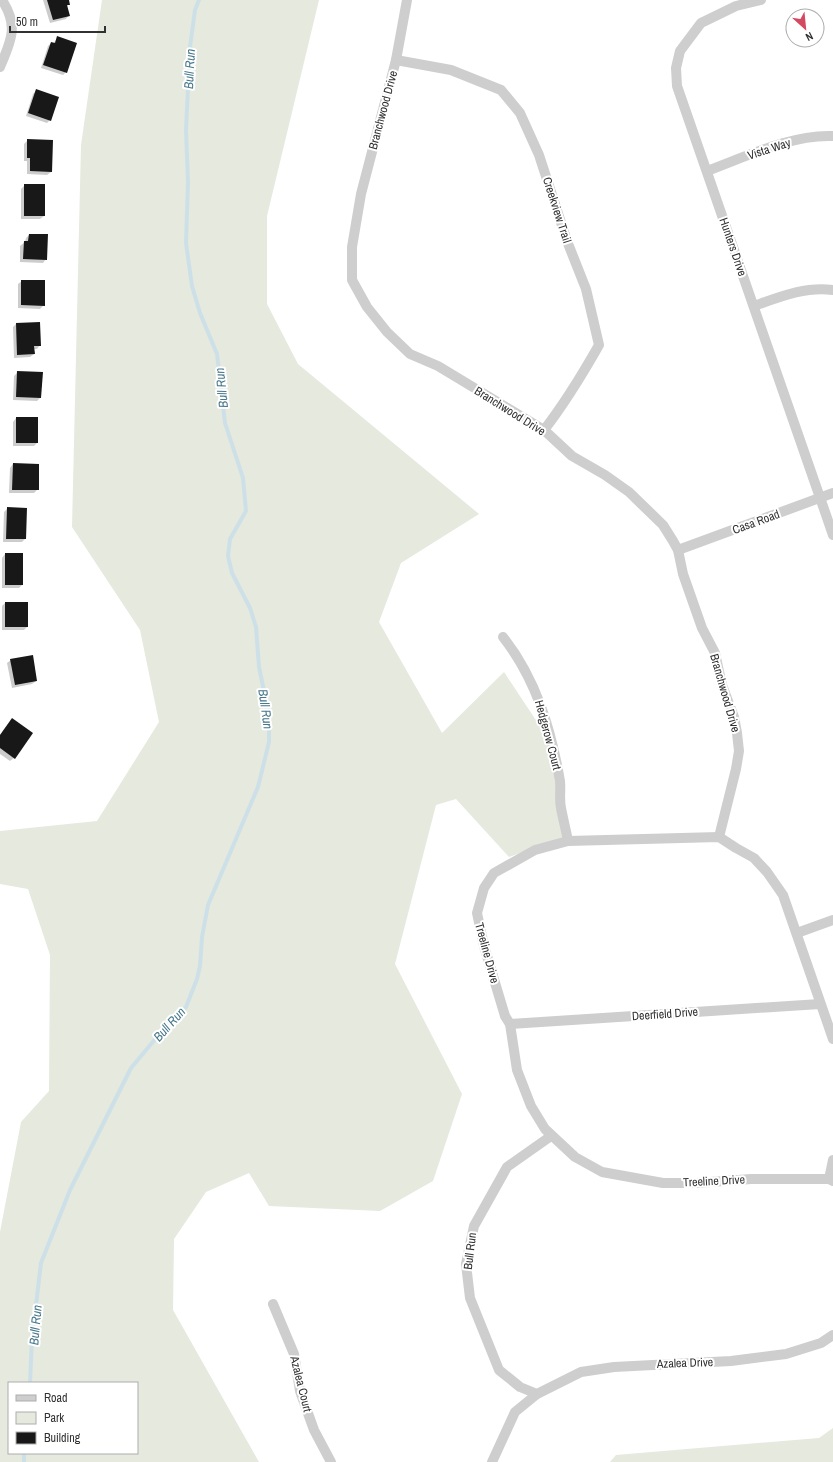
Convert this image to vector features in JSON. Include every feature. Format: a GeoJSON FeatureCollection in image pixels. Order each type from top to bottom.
{"type":"FeatureCollection","features":[{"type":"Feature","properties":{"kind":"street"},"geometry":{"type":"LineString","coordinates":[[0,68],[12,38],[13,27],[7,7],[2,0]]}},
{"type":"Feature","properties":{"kind":"street","name":"Branchwood Drive"},"geometry":{"type":"LineString","coordinates":[[407,0],[396,60],[361,194],[352,247],[352,280],[366,307],[387,332],[410,354],[438,366],[544,430],[572,456],[606,475],[646,507],[663,525],[678,550],[683,574],[702,628],[715,653],[722,685],[734,718],[737,733],[739,751],[736,769],[719,837]]}},
{"type":"Feature","properties":{"kind":"street","name":"Hunters Drive"},"geometry":{"type":"LineString","coordinates":[[761,0],[736,6],[701,23],[680,50],[676,68],[677,86],[833,535]]}},
{"type":"Feature","properties":{"kind":"street","name":"Creekview Trail"},"geometry":{"type":"LineString","coordinates":[[396,60],[451,70],[500,90],[520,114],[539,155],[567,242],[586,289],[599,345],[580,379],[561,408],[544,430]]}},
{"type":"Feature","properties":{"kind":"street","name":"Vista Way"},"geometry":{"type":"LineString","coordinates":[[707,171],[791,142],[816,136],[833,136]]}},
{"type":"Feature","properties":{"kind":"street"},"geometry":{"type":"LineString","coordinates":[[754,306],[799,292],[818,288],[833,290]]}},
{"type":"Feature","properties":{"kind":"street","name":"Casa Road"},"geometry":{"type":"LineString","coordinates":[[678,550],[833,493]]}},
{"type":"Feature","properties":{"kind":"street","name":"Hedgerow Court"},"geometry":{"type":"LineString","coordinates":[[503,637],[519,657],[540,704],[554,753],[560,783],[560,807],[568,841]]}},
{"type":"Feature","properties":{"kind":"street"},"geometry":{"type":"LineString","coordinates":[[719,837],[754,858],[767,872],[783,895],[833,1039]]}},
{"type":"Feature","properties":{"kind":"street","name":"Treeline Drive"},"geometry":{"type":"LineString","coordinates":[[719,837],[568,841],[535,850],[518,858],[494,873],[484,888],[477,913],[484,946],[505,1016],[510,1024],[517,1070],[528,1099],[544,1129],[575,1157],[602,1172],[663,1183],[697,1183],[751,1179],[831,1180],[833,1160]]}},
{"type":"Feature","properties":{"kind":"street"},"geometry":{"type":"LineString","coordinates":[[797,933],[833,920]]}},
{"type":"Feature","properties":{"kind":"street","name":"Deerfield Drive"},"geometry":{"type":"LineString","coordinates":[[510,1024],[820,1004]]}},
{"type":"Feature","properties":{"kind":"street","name":"Bull Run"},"geometry":{"type":"LineString","coordinates":[[537,1394],[520,1387],[499,1370],[470,1298],[466,1264],[474,1226],[507,1167],[551,1136]]}},
{"type":"Feature","properties":{"kind":"street","name":"Azalea Court"},"geometry":{"type":"LineString","coordinates":[[273,1304],[294,1354],[300,1391],[314,1430],[332,1462]]}},
{"type":"Feature","properties":{"kind":"street","name":"Azalea Drive"},"geometry":{"type":"LineString","coordinates":[[537,1394],[581,1372],[614,1367],[731,1361],[786,1354],[821,1343],[833,1336]]}},
{"type":"Feature","properties":{"kind":"street"},"geometry":{"type":"LineString","coordinates":[[492,1462],[515,1412],[537,1394]]}},
{"type":"Feature","properties":{"kind":"green space"},"geometry":{"type":"Polygon","coordinates":[[[102,0],[319,0],[267,216],[267,304],[298,364],[479,514],[401,563],[379,622],[442,733],[504,672],[557,752],[565,837],[509,857],[456,799],[436,805],[395,964],[462,1094],[433,1181],[380,1211],[269,1206],[249,1173],[206,1192],[174,1239],[173,1310],[259,1462],[0,1462],[0,1232],[21,1122],[49,1091],[50,955],[28,889],[0,884],[0,831],[97,821],[159,722],[140,630],[72,527],[81,145],[102,0]]]}},
{"type":"Feature","properties":{"kind":"green space"},"geometry":{"type":"Polygon","coordinates":[[[833,1428],[833,1462],[610,1462],[616,1455],[819,1438],[833,1428]]]}},
{"type":"Feature","properties":{"kind":"building"},"geometry":{"type":"Polygon","coordinates":[[[47,0],[69,0],[70,5],[67,5],[70,16],[53,20],[47,0]]]}},
{"type":"Feature","properties":{"kind":"building"},"geometry":{"type":"Polygon","coordinates":[[[57,36],[77,43],[67,73],[43,65],[51,42],[55,43],[57,36]]]}},
{"type":"Feature","properties":{"kind":"building"},"geometry":{"type":"Polygon","coordinates":[[[36,89],[59,97],[51,121],[28,113],[36,89]]]}},
{"type":"Feature","properties":{"kind":"building"},"geometry":{"type":"Polygon","coordinates":[[[27,139],[53,140],[52,172],[30,171],[30,158],[27,158],[27,139]]]}},
{"type":"Feature","properties":{"kind":"building"},"geometry":{"type":"Polygon","coordinates":[[[24,184],[45,184],[45,216],[24,216],[24,184]]]}},
{"type":"Feature","properties":{"kind":"building"},"geometry":{"type":"Polygon","coordinates":[[[29,234],[48,234],[47,260],[23,259],[24,241],[28,241],[29,234]]]}},
{"type":"Feature","properties":{"kind":"building"},"geometry":{"type":"Polygon","coordinates":[[[21,280],[45,280],[45,306],[21,305],[21,280]]]}},
{"type":"Feature","properties":{"kind":"building"},"geometry":{"type":"Polygon","coordinates":[[[40,322],[41,346],[34,346],[35,354],[17,355],[16,323],[40,322]]]}},
{"type":"Feature","properties":{"kind":"building"},"geometry":{"type":"Polygon","coordinates":[[[17,371],[43,372],[41,398],[16,397],[17,371]]]}},
{"type":"Feature","properties":{"kind":"building"},"geometry":{"type":"Polygon","coordinates":[[[16,417],[38,417],[38,443],[16,443],[16,417]]]}},
{"type":"Feature","properties":{"kind":"building"},"geometry":{"type":"Polygon","coordinates":[[[13,463],[39,464],[39,490],[12,490],[13,463]]]}},
{"type":"Feature","properties":{"kind":"building"},"geometry":{"type":"Polygon","coordinates":[[[7,507],[27,508],[26,539],[6,539],[7,507]]]}},
{"type":"Feature","properties":{"kind":"building"},"geometry":{"type":"Polygon","coordinates":[[[5,553],[23,553],[23,585],[5,585],[5,553]]]}},
{"type":"Feature","properties":{"kind":"building"},"geometry":{"type":"Polygon","coordinates":[[[5,602],[28,602],[28,627],[5,627],[5,602]]]}},
{"type":"Feature","properties":{"kind":"building"},"geometry":{"type":"Polygon","coordinates":[[[33,655],[37,681],[15,685],[10,659],[33,655]]]}},
{"type":"Feature","properties":{"kind":"building"},"geometry":{"type":"Polygon","coordinates":[[[12,718],[33,733],[15,759],[0,748],[0,735],[12,718]]]}},
{"type":"Feature","properties":{"kind":"waterway","name":"Bull Run"},"geometry":{"type":"LineString","coordinates":[[30,1382],[32,1338],[41,1263],[70,1190],[131,1068],[167,1025],[186,1007],[197,979],[200,966],[202,937],[208,905],[258,787],[269,742],[269,715],[259,667],[256,627],[250,608],[232,573],[228,556],[230,539],[246,511],[243,478],[225,423],[217,354],[200,313],[192,286],[186,243],[188,182],[186,130],[190,47],[195,10],[199,0]]}},
{"type":"Feature","properties":{"kind":"waterway","name":"Bull Run"},"geometry":{"type":"LineString","coordinates":[[24,1454],[24,1462]]}}]}
